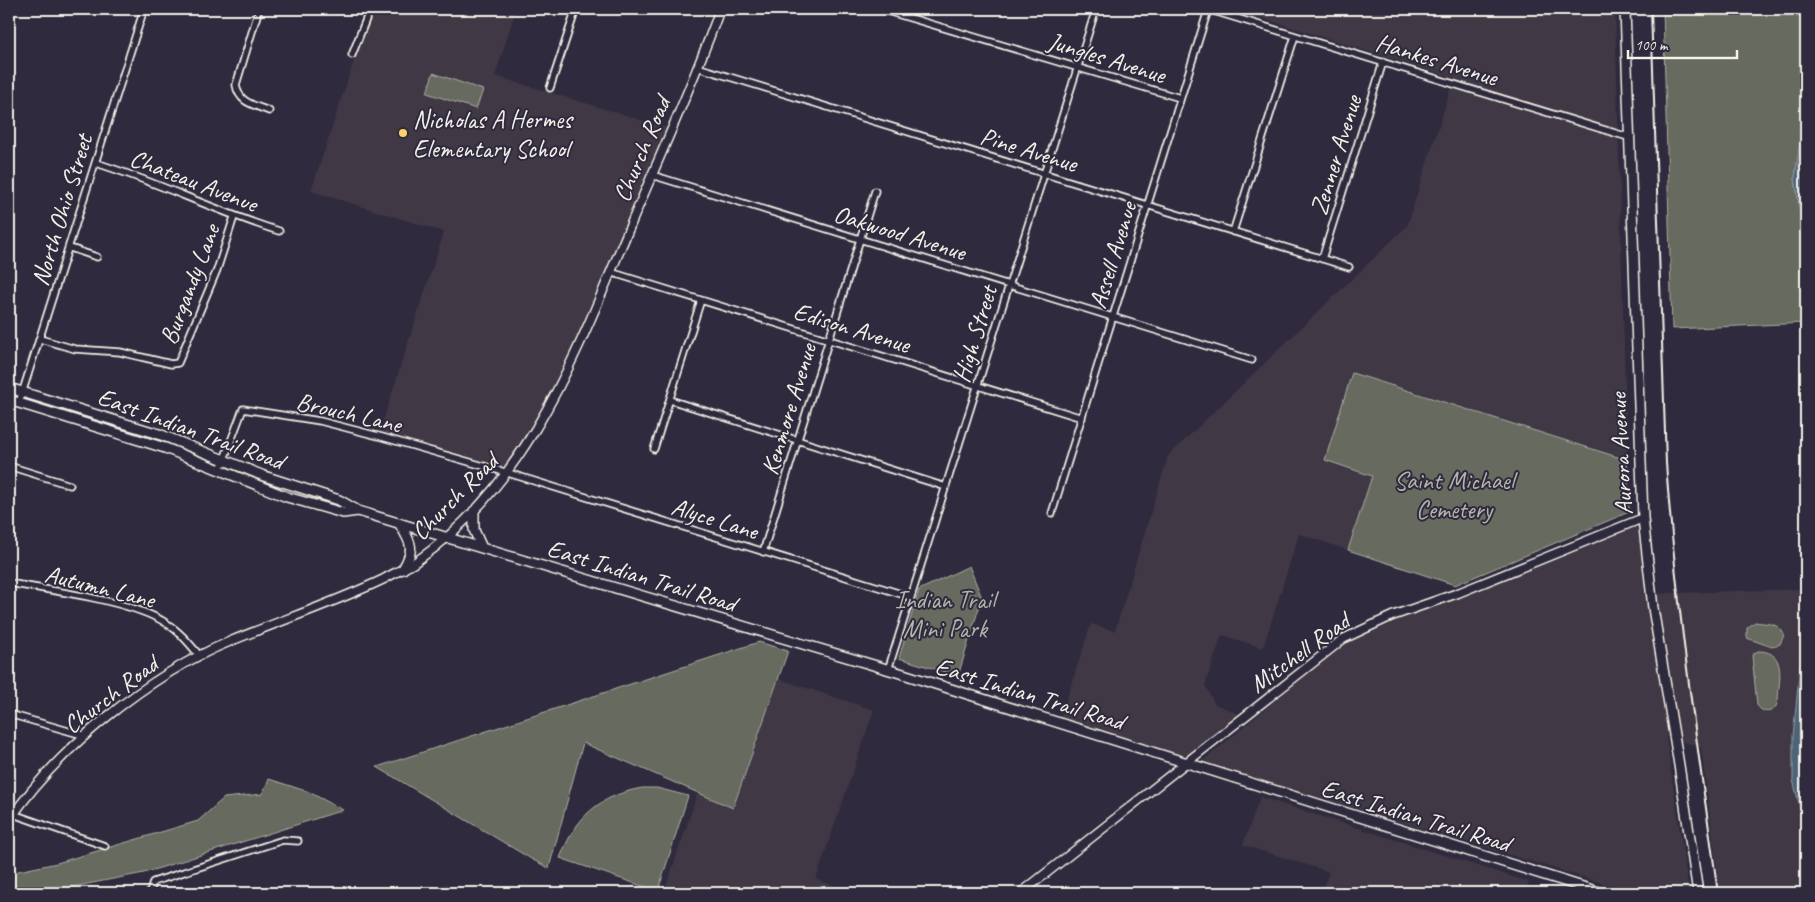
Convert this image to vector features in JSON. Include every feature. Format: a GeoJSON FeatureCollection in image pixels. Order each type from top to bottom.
{"type":"FeatureCollection","features":[{"type":"Feature","properties":{"kind":"main road","name":"Aurora Avenue"},"geometry":{"type":"LineString","coordinates":[[1625,9],[1628,137],[1643,518],[1653,608],[1698,893]]}},
{"type":"Feature","properties":{"kind":"main road","name":"East Indian Trail Road"},"geometry":{"type":"LineString","coordinates":[[9,388],[159,434],[277,480],[339,500],[358,511],[399,524],[888,670],[1579,890],[1602,893]]}},
{"type":"Feature","properties":{"kind":"main road","name":"East Indian Trail Road"},"geometry":{"type":"LineString","coordinates":[[9,400],[165,448],[300,501],[342,513],[358,511]]}},
{"type":"Feature","properties":{"kind":"main road"},"geometry":{"type":"LineString","coordinates":[[474,511],[474,530],[482,548]]}},
{"type":"Feature","properties":{"kind":"main road"},"geometry":{"type":"LineString","coordinates":[[399,524],[410,542],[412,550],[403,570]]}},
{"type":"Feature","properties":{"kind":"street","name":"North Ohio Street"},"geometry":{"type":"LineString","coordinates":[[19,403],[70,248],[144,9]]}},
{"type":"Feature","properties":{"kind":"street"},"geometry":{"type":"LineString","coordinates":[[259,9],[236,85],[237,94],[242,100],[269,110]]}},
{"type":"Feature","properties":{"kind":"street"},"geometry":{"type":"LineString","coordinates":[[352,55],[370,9]]}},
{"type":"Feature","properties":{"kind":"street"},"geometry":{"type":"LineString","coordinates":[[550,88],[576,9]]}},
{"type":"Feature","properties":{"kind":"street","name":"Church Road"},"geometry":{"type":"LineString","coordinates":[[11,818],[66,754],[150,685],[199,655],[351,596],[403,570],[447,538],[508,473],[562,384],[652,176],[720,9]]}},
{"type":"Feature","properties":{"kind":"street","name":"Jungles Avenue"},"geometry":{"type":"LineString","coordinates":[[880,9],[1180,98]]}},
{"type":"Feature","properties":{"kind":"street","name":"High Street"},"geometry":{"type":"LineString","coordinates":[[888,670],[1096,9]]}},
{"type":"Feature","properties":{"kind":"street","name":"Hankes Avenue"},"geometry":{"type":"LineString","coordinates":[[1207,9],[1628,137]]}},
{"type":"Feature","properties":{"kind":"street","name":"Assell Avenue"},"geometry":{"type":"LineString","coordinates":[[1052,513],[1207,9]]}},
{"type":"Feature","properties":{"kind":"street"},"geometry":{"type":"LineString","coordinates":[[1233,232],[1296,36]]}},
{"type":"Feature","properties":{"kind":"street","name":"Zenner Avenue"},"geometry":{"type":"LineString","coordinates":[[1322,259],[1384,62]]}},
{"type":"Feature","properties":{"kind":"street","name":"Pine Avenue"},"geometry":{"type":"LineString","coordinates":[[697,67],[1349,267]]}},
{"type":"Feature","properties":{"kind":"street","name":"Chateau Avenue"},"geometry":{"type":"LineString","coordinates":[[96,163],[148,181],[234,217],[279,231]]}},
{"type":"Feature","properties":{"kind":"street","name":"Oakwood Avenue"},"geometry":{"type":"LineString","coordinates":[[652,176],[1252,360]]}},
{"type":"Feature","properties":{"kind":"street","name":"Kenmore Avenue"},"geometry":{"type":"LineString","coordinates":[[763,552],[875,191]]}},
{"type":"Feature","properties":{"kind":"street","name":"Burgandy Lane"},"geometry":{"type":"LineString","coordinates":[[40,339],[75,349],[120,352],[171,364],[178,363],[217,270],[234,217]]}},
{"type":"Feature","properties":{"kind":"street"},"geometry":{"type":"LineString","coordinates":[[70,248],[97,257]]}},
{"type":"Feature","properties":{"kind":"street","name":"Edison Avenue"},"geometry":{"type":"LineString","coordinates":[[610,272],[1082,418]]}},
{"type":"Feature","properties":{"kind":"street"},"geometry":{"type":"LineString","coordinates":[[654,449],[701,300]]}},
{"type":"Feature","properties":{"kind":"street"},"geometry":{"type":"LineString","coordinates":[[670,400],[946,487]]}},
{"type":"Feature","properties":{"kind":"street","name":"Brouch Lane"},"geometry":{"type":"LineString","coordinates":[[220,470],[243,409],[320,421],[508,473]]}},
{"type":"Feature","properties":{"kind":"street"},"geometry":{"type":"LineString","coordinates":[[9,466],[70,485]]}},
{"type":"Feature","properties":{"kind":"street","name":"Alyce Lane"},"geometry":{"type":"LineString","coordinates":[[508,473],[911,597]]}},
{"type":"Feature","properties":{"kind":"street","name":"Mitchell Road"},"geometry":{"type":"LineString","coordinates":[[1021,893],[1187,764],[1343,639],[1392,616],[1458,593],[1643,518]]}},
{"type":"Feature","properties":{"kind":"street","name":"Autumn Lane"},"geometry":{"type":"LineString","coordinates":[[9,583],[78,596],[152,616],[181,634],[199,655]]}},
{"type":"Feature","properties":{"kind":"street"},"geometry":{"type":"LineString","coordinates":[[9,714],[86,736]]}},
{"type":"Feature","properties":{"kind":"street"},"geometry":{"type":"LineString","coordinates":[[11,818],[105,846]]}},
{"type":"Feature","properties":{"kind":"street"},"geometry":{"type":"LineString","coordinates":[[150,893],[153,882],[283,840],[298,841]]}},
{"type":"Feature","properties":{"kind":"shaded area"},"geometry":{"type":"Polygon","coordinates":[[[371,9],[516,9],[495,76],[668,128],[560,382],[507,470],[379,433],[444,232],[311,191],[371,9]]]}},
{"type":"Feature","properties":{"kind":"shaded area"},"geometry":{"type":"Polygon","coordinates":[[[1233,9],[1615,9],[1627,460],[1353,373],[1326,460],[1372,476],[1348,550],[1299,534],[1263,648],[1222,635],[1205,685],[1215,704],[1241,715],[1186,759],[1060,719],[1091,624],[1115,631],[1168,456],[1407,226],[1454,78],[1233,9]]]}},
{"type":"Feature","properties":{"kind":"shaded area"},"geometry":{"type":"Polygon","coordinates":[[[1638,520],[1645,594],[1806,589],[1793,737],[1793,780],[1806,831],[1806,893],[1720,893],[1701,747],[1666,737],[1689,893],[1635,893],[1202,762],[1341,645],[1398,618],[1638,520]]]}},
{"type":"Feature","properties":{"kind":"shaded area"},"geometry":{"type":"Polygon","coordinates":[[[779,679],[874,710],[816,879],[853,893],[664,893],[698,792],[734,807],[779,679]]]}},
{"type":"Feature","properties":{"kind":"shaded area"},"geometry":{"type":"Polygon","coordinates":[[[1260,797],[1529,882],[1525,893],[1322,893],[1329,872],[1243,845],[1260,797]]]}},
{"type":"Feature","properties":{"kind":"green space"},"geometry":{"type":"Polygon","coordinates":[[[1663,9],[1806,9],[1806,103],[1795,178],[1806,251],[1806,323],[1672,329],[1663,9]]]}},
{"type":"Feature","properties":{"kind":"green space"},"geometry":{"type":"Polygon","coordinates":[[[433,73],[483,90],[476,109],[427,93],[433,73]]]}},
{"type":"Feature","properties":{"kind":"green space","name":"Saint Michael Cemetery"},"geometry":{"type":"Polygon","coordinates":[[[1352,373],[1627,460],[1629,512],[1455,585],[1348,550],[1372,476],[1325,460],[1352,373]]]}},
{"type":"Feature","properties":{"kind":"green space"},"geometry":{"type":"Polygon","coordinates":[[[41,402],[175,443],[215,461],[156,440],[47,407],[41,402]]]}},
{"type":"Feature","properties":{"kind":"green space","name":"Indian Trail Mini Park"},"geometry":{"type":"Polygon","coordinates":[[[969,566],[982,598],[958,676],[899,658],[919,590],[969,566]]]}},
{"type":"Feature","properties":{"kind":"green space"},"geometry":{"type":"Polygon","coordinates":[[[1755,622],[1772,624],[1779,628],[1784,635],[1780,644],[1772,647],[1747,638],[1747,628],[1755,622]]]}},
{"type":"Feature","properties":{"kind":"green space"},"geometry":{"type":"Polygon","coordinates":[[[759,642],[788,651],[733,808],[583,743],[549,868],[377,767],[759,642]]]}},
{"type":"Feature","properties":{"kind":"green space"},"geometry":{"type":"Polygon","coordinates":[[[1758,651],[1771,654],[1778,662],[1780,680],[1778,702],[1771,711],[1763,711],[1757,705],[1752,655],[1758,651]]]}},
{"type":"Feature","properties":{"kind":"green space"},"geometry":{"type":"Polygon","coordinates":[[[269,779],[309,792],[343,810],[144,873],[41,893],[9,893],[9,873],[57,863],[198,821],[224,798],[262,794],[269,779]]]}},
{"type":"Feature","properties":{"kind":"green space"},"geometry":{"type":"Polygon","coordinates":[[[642,788],[657,788],[688,796],[659,888],[654,890],[560,858],[573,831],[590,811],[613,797],[642,788]]]}},
{"type":"Feature","properties":{"kind":"water"},"geometry":{"type":"Polygon","coordinates":[[[1806,103],[1806,251],[1795,178],[1806,103]]]}},
{"type":"Feature","properties":{"kind":"water"},"geometry":{"type":"Polygon","coordinates":[[[1806,604],[1806,831],[1793,780],[1793,737],[1806,604]]]}},
{"type":"Feature","properties":{"kind":"railway"},"geometry":{"type":"LineString","coordinates":[[1651,9],[1666,463],[1670,517],[1695,732],[1718,893]]}},
{"type":"Feature","properties":{"kind":"place","name":"Nicholas A Hermes Elementary School"},"geometry":{"type":"Point","coordinates":[403,133]}}]}
